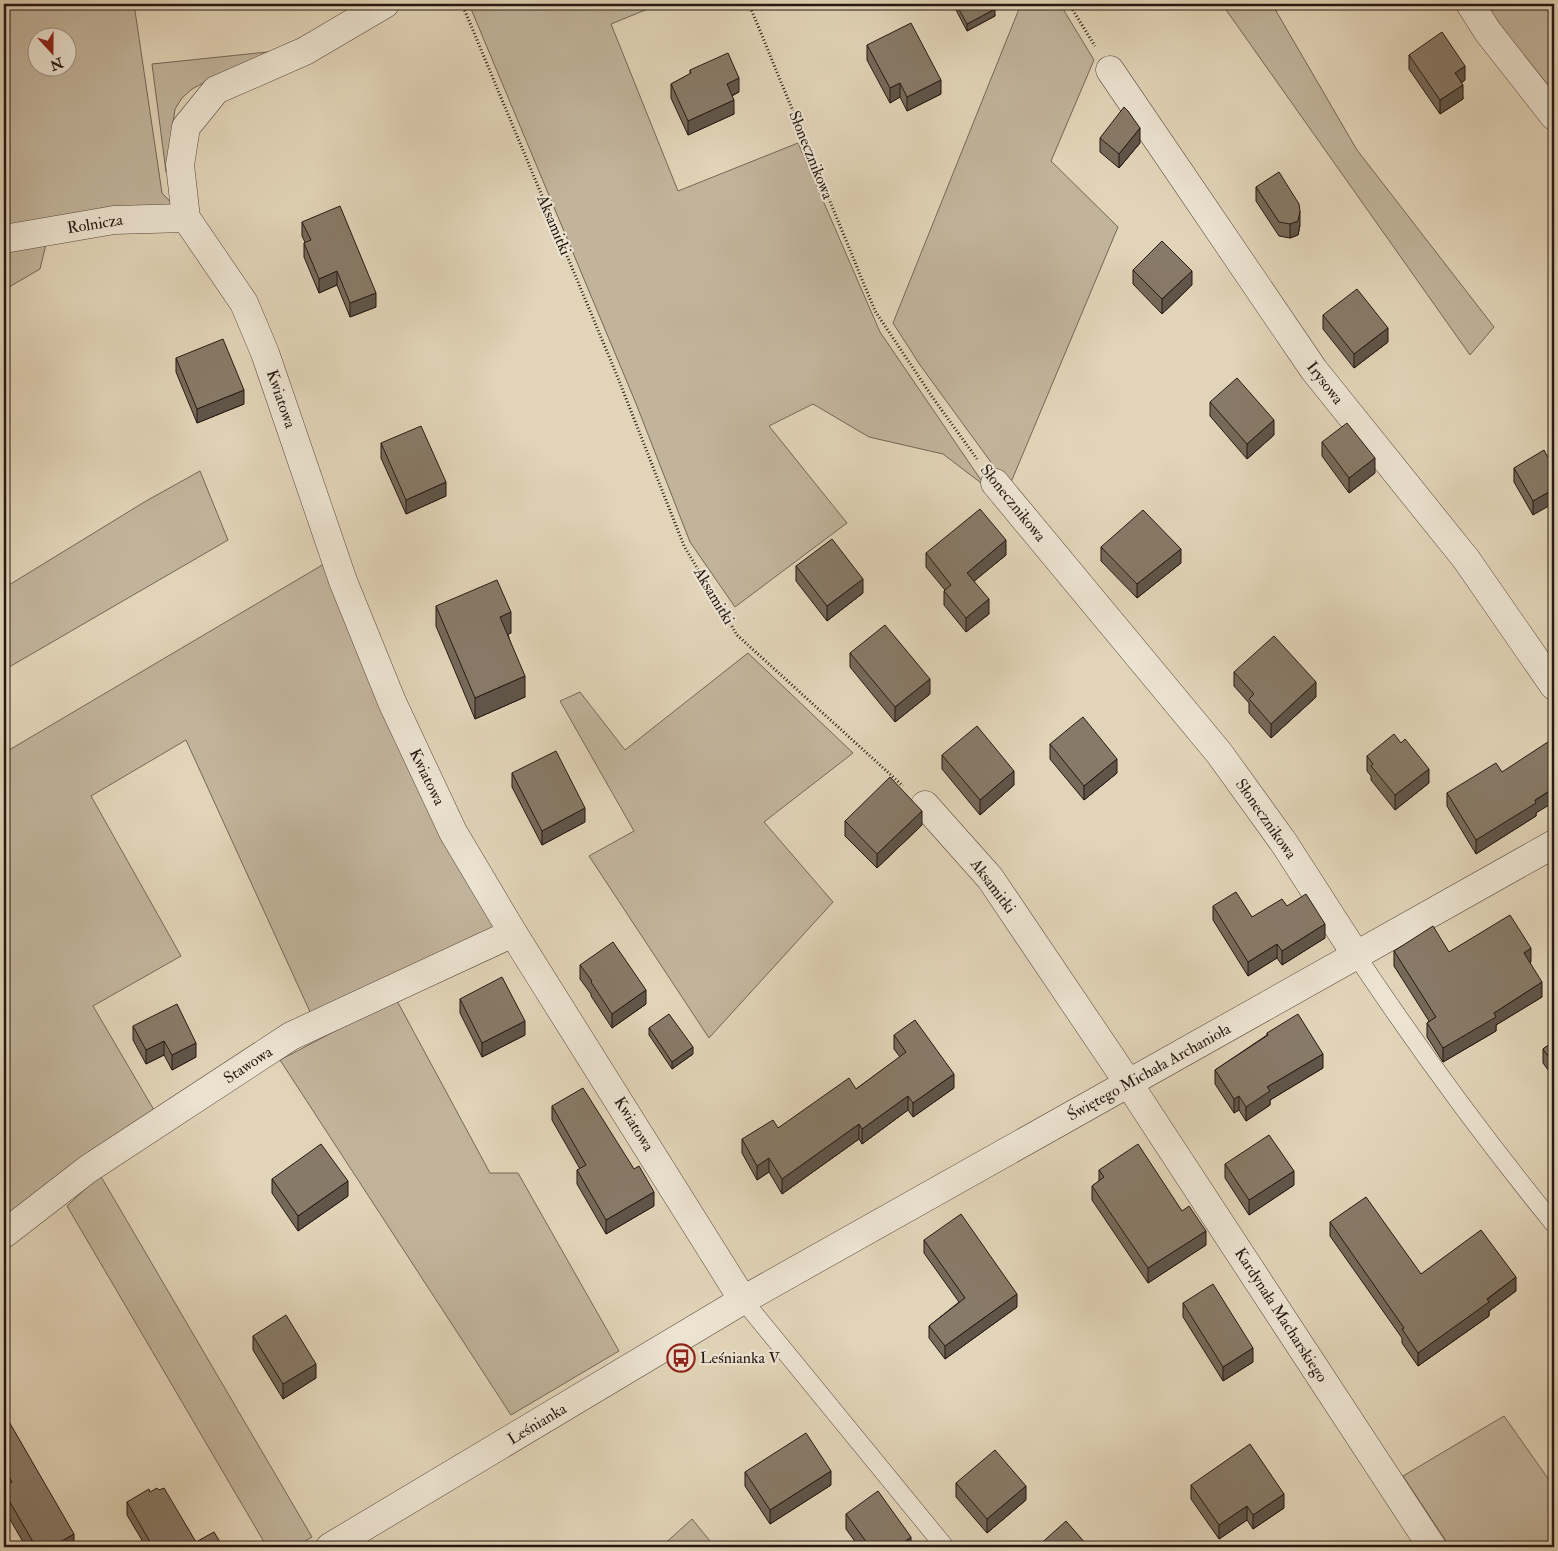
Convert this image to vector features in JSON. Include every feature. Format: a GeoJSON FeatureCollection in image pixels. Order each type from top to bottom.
{"type":"FeatureCollection","features":[{"type":"Feature","properties":{"kind":"street"},"geometry":{"type":"LineString","coordinates":[[186,218],[180,165],[186,128],[216,90],[305,52],[386,4]]}},
{"type":"Feature","properties":{"kind":"street"},"geometry":{"type":"LineString","coordinates":[[1470,4],[1488,32],[1554,116]]}},
{"type":"Feature","properties":{"kind":"street","name":"Irysowa"},"geometry":{"type":"LineString","coordinates":[[1110,70],[1314,370],[1466,559],[1554,686]]}},
{"type":"Feature","properties":{"kind":"street","name":"Rolnicza"},"geometry":{"type":"LineString","coordinates":[[4,240],[114,220],[186,218]]}},
{"type":"Feature","properties":{"kind":"street","name":"Kwiatowa"},"geometry":{"type":"LineString","coordinates":[[186,218],[244,303],[252,320],[266,354],[343,581],[392,702],[453,832],[513,933],[743,1300]]}},
{"type":"Feature","properties":{"kind":"street","name":"Słonecznikowa"},"geometry":{"type":"LineString","coordinates":[[995,483],[1219,753],[1284,844],[1356,955]]}},
{"type":"Feature","properties":{"kind":"street","name":"Aksamitki"},"geometry":{"type":"LineString","coordinates":[[925,805],[990,878],[1129,1084]]}},
{"type":"Feature","properties":{"kind":"street","name":"Świętego Michała Archanioła"},"geometry":{"type":"LineString","coordinates":[[743,1300],[1554,844]]}},
{"type":"Feature","properties":{"kind":"street","name":"Stawowa"},"geometry":{"type":"LineString","coordinates":[[4,1234],[88,1169],[291,1036],[513,933]]}},
{"type":"Feature","properties":{"kind":"street","name":"Kardynała Macharskiego"},"geometry":{"type":"LineString","coordinates":[[1129,1084],[1432,1547]]}},
{"type":"Feature","properties":{"kind":"street","name":"Leśnianka"},"geometry":{"type":"LineString","coordinates":[[330,1547],[743,1300]]}},
{"type":"Feature","properties":{"kind":"lane"},"geometry":{"type":"LineString","coordinates":[[1356,955],[1408,1033],[1517,1179],[1554,1224]]}},
{"type":"Feature","properties":{"kind":"lane"},"geometry":{"type":"LineString","coordinates":[[743,1300],[945,1547]]}},
{"type":"Feature","properties":{"kind":"path","name":"Aksamitki"},"geometry":{"type":"LineString","coordinates":[[462,4],[618,378],[684,546],[737,635],[925,805]]}},
{"type":"Feature","properties":{"kind":"path","name":"Słonecznikowa"},"geometry":{"type":"LineString","coordinates":[[749,4],[875,311],[933,398],[995,483]]}},
{"type":"Feature","properties":{"kind":"path"},"geometry":{"type":"LineString","coordinates":[[1069,4],[1110,70]]}},
{"type":"Feature","properties":{"kind":"shaded area"},"geometry":{"type":"Polygon","coordinates":[[[4,4],[134,4],[162,193],[186,218],[49,232],[40,269],[4,290],[4,4]]]}},
{"type":"Feature","properties":{"kind":"shaded area"},"geometry":{"type":"Polygon","coordinates":[[[469,4],[660,4],[611,24],[678,191],[798,143],[880,332],[985,486],[943,454],[869,437],[813,404],[769,426],[847,523],[735,607],[690,542],[635,401],[469,4]]]}},
{"type":"Feature","properties":{"kind":"shaded area"},"geometry":{"type":"Polygon","coordinates":[[[1021,4],[1060,4],[1094,60],[1051,161],[1118,227],[1009,487],[920,365],[893,323],[1021,4]]]}},
{"type":"Feature","properties":{"kind":"shaded area"},"geometry":{"type":"Polygon","coordinates":[[[1220,4],[1272,4],[1357,150],[1494,327],[1470,355],[1224,7],[1220,4]]]}},
{"type":"Feature","properties":{"kind":"shaded area"},"geometry":{"type":"Polygon","coordinates":[[[1488,4],[1554,4],[1554,101],[1482,9],[1488,4]]]}},
{"type":"Feature","properties":{"kind":"shaded area"},"geometry":{"type":"Polygon","coordinates":[[[296,49],[209,80],[192,89],[182,98],[175,109],[166,172],[152,64],[296,49]]]}},
{"type":"Feature","properties":{"kind":"shaded area"},"geometry":{"type":"Polygon","coordinates":[[[200,471],[228,540],[4,670],[4,588],[146,501],[200,471]]]}},
{"type":"Feature","properties":{"kind":"shaded area"},"geometry":{"type":"Polygon","coordinates":[[[329,561],[513,933],[316,1025],[186,740],[91,796],[181,956],[93,1006],[161,1122],[4,1241],[4,753],[329,561]]]}},
{"type":"Feature","properties":{"kind":"shaded area"},"geometry":{"type":"Polygon","coordinates":[[[748,653],[853,753],[764,822],[833,902],[709,1038],[589,856],[634,831],[560,701],[580,692],[625,750],[748,653]]]}},
{"type":"Feature","properties":{"kind":"shaded area"},"geometry":{"type":"Polygon","coordinates":[[[396,999],[490,1173],[518,1173],[619,1351],[511,1415],[280,1060],[396,999]]]}},
{"type":"Feature","properties":{"kind":"shaded area"},"geometry":{"type":"Polygon","coordinates":[[[100,1175],[312,1537],[295,1547],[267,1547],[67,1206],[100,1175]]]}},
{"type":"Feature","properties":{"kind":"shaded area"},"geometry":{"type":"Polygon","coordinates":[[[1504,1416],[1554,1487],[1554,1547],[1450,1547],[1403,1476],[1504,1416]]]}},
{"type":"Feature","properties":{"kind":"shaded area"},"geometry":{"type":"Polygon","coordinates":[[[692,1519],[715,1547],[661,1547],[692,1519]]]}},
{"type":"Feature","properties":{"kind":"building"},"geometry":{"type":"Polygon","coordinates":[[[956,4],[992,4],[995,9],[967,24],[956,4]]]}},
{"type":"Feature","properties":{"kind":"building"},"geometry":{"type":"Polygon","coordinates":[[[911,23],[941,80],[907,97],[900,83],[890,88],[867,45],[911,23]]]}},
{"type":"Feature","properties":{"kind":"building"},"geometry":{"type":"Polygon","coordinates":[[[1442,32],[1465,66],[1455,73],[1463,85],[1440,100],[1409,55],[1442,32]]]}},
{"type":"Feature","properties":{"kind":"building"},"geometry":{"type":"Polygon","coordinates":[[[728,53],[739,78],[727,84],[734,100],[688,121],[671,84],[691,73],[690,70],[728,53]]]}},
{"type":"Feature","properties":{"kind":"building"},"geometry":{"type":"Polygon","coordinates":[[[1124,107],[1140,128],[1119,154],[1100,138],[1124,107]]]}},
{"type":"Feature","properties":{"kind":"building"},"geometry":{"type":"Polygon","coordinates":[[[1279,172],[1299,204],[1298,221],[1290,224],[1279,222],[1256,187],[1279,172]]]}},
{"type":"Feature","properties":{"kind":"building"},"geometry":{"type":"Polygon","coordinates":[[[340,206],[376,293],[350,303],[337,271],[319,279],[304,243],[311,240],[302,222],[340,206]]]}},
{"type":"Feature","properties":{"kind":"building"},"geometry":{"type":"Polygon","coordinates":[[[1162,241],[1192,271],[1162,299],[1133,270],[1162,241]]]}},
{"type":"Feature","properties":{"kind":"building"},"geometry":{"type":"Polygon","coordinates":[[[1357,289],[1388,328],[1354,354],[1323,315],[1357,289]]]}},
{"type":"Feature","properties":{"kind":"building"},"geometry":{"type":"Polygon","coordinates":[[[223,339],[244,390],[197,409],[176,358],[223,339]]]}},
{"type":"Feature","properties":{"kind":"building"},"geometry":{"type":"Polygon","coordinates":[[[1237,378],[1274,420],[1247,444],[1210,402],[1237,378]]]}},
{"type":"Feature","properties":{"kind":"building"},"geometry":{"type":"Polygon","coordinates":[[[1347,423],[1375,458],[1349,478],[1322,442],[1347,423]]]}},
{"type":"Feature","properties":{"kind":"building"},"geometry":{"type":"Polygon","coordinates":[[[421,426],[446,482],[406,500],[381,443],[421,426]]]}},
{"type":"Feature","properties":{"kind":"building"},"geometry":{"type":"Polygon","coordinates":[[[1544,450],[1554,469],[1554,489],[1533,501],[1514,468],[1544,450]]]}},
{"type":"Feature","properties":{"kind":"building"},"geometry":{"type":"Polygon","coordinates":[[[980,509],[1006,540],[967,573],[989,599],[966,618],[944,591],[951,585],[926,553],[980,509]]]}},
{"type":"Feature","properties":{"kind":"building"},"geometry":{"type":"Polygon","coordinates":[[[1143,510],[1181,549],[1137,584],[1101,547],[1143,510]]]}},
{"type":"Feature","properties":{"kind":"building"},"geometry":{"type":"Polygon","coordinates":[[[832,539],[863,579],[827,606],[796,566],[832,539]]]}},
{"type":"Feature","properties":{"kind":"building"},"geometry":{"type":"Polygon","coordinates":[[[497,580],[511,612],[500,617],[525,676],[475,698],[436,606],[497,580]]]}},
{"type":"Feature","properties":{"kind":"building"},"geometry":{"type":"Polygon","coordinates":[[[885,625],[930,679],[895,707],[850,653],[885,625]]]}},
{"type":"Feature","properties":{"kind":"building"},"geometry":{"type":"Polygon","coordinates":[[[1274,636],[1316,682],[1271,724],[1249,699],[1254,694],[1234,672],[1274,636]]]}},
{"type":"Feature","properties":{"kind":"building"},"geometry":{"type":"Polygon","coordinates":[[[1083,717],[1117,759],[1084,786],[1050,744],[1083,717]]]}},
{"type":"Feature","properties":{"kind":"building"},"geometry":{"type":"Polygon","coordinates":[[[977,726],[1014,771],[980,800],[942,755],[977,726]]]}},
{"type":"Feature","properties":{"kind":"building"},"geometry":{"type":"Polygon","coordinates":[[[1394,734],[1401,743],[1405,739],[1429,769],[1395,795],[1371,766],[1373,764],[1367,756],[1394,734]]]}},
{"type":"Feature","properties":{"kind":"building"},"geometry":{"type":"Polygon","coordinates":[[[1554,738],[1554,788],[1535,800],[1536,803],[1476,840],[1447,793],[1496,763],[1502,772],[1554,738]]]}},
{"type":"Feature","properties":{"kind":"building"},"geometry":{"type":"Polygon","coordinates":[[[556,751],[585,808],[542,831],[512,773],[556,751]]]}},
{"type":"Feature","properties":{"kind":"building"},"geometry":{"type":"Polygon","coordinates":[[[890,777],[922,811],[877,854],[845,821],[890,777]]]}},
{"type":"Feature","properties":{"kind":"building"},"geometry":{"type":"Polygon","coordinates":[[[1236,892],[1252,917],[1282,899],[1287,906],[1306,894],[1325,924],[1282,951],[1277,944],[1248,962],[1213,906],[1236,892]]]}},
{"type":"Feature","properties":{"kind":"building"},"geometry":{"type":"Polygon","coordinates":[[[1510,915],[1531,948],[1524,953],[1542,982],[1494,1013],[1496,1017],[1443,1048],[1427,1023],[1436,1017],[1394,951],[1433,926],[1449,952],[1510,915]]]}},
{"type":"Feature","properties":{"kind":"building"},"geometry":{"type":"Polygon","coordinates":[[[613,942],[646,990],[612,1014],[580,965],[613,942]]]}},
{"type":"Feature","properties":{"kind":"building"},"geometry":{"type":"Polygon","coordinates":[[[502,977],[525,1021],[482,1043],[460,999],[502,977]]]}},
{"type":"Feature","properties":{"kind":"building"},"geometry":{"type":"Polygon","coordinates":[[[177,1004],[196,1043],[172,1055],[164,1041],[146,1050],[133,1026],[177,1004]]]}},
{"type":"Feature","properties":{"kind":"building"},"geometry":{"type":"Polygon","coordinates":[[[669,1014],[693,1047],[672,1062],[649,1028],[669,1014]]]}},
{"type":"Feature","properties":{"kind":"building"},"geometry":{"type":"Polygon","coordinates":[[[1298,1014],[1323,1054],[1267,1087],[1270,1091],[1246,1107],[1239,1096],[1234,1099],[1215,1070],[1268,1035],[1267,1033],[1298,1014]]]}},
{"type":"Feature","properties":{"kind":"building"},"geometry":{"type":"Polygon","coordinates":[[[915,1020],[954,1074],[913,1103],[908,1096],[862,1129],[859,1124],[782,1179],[769,1158],[757,1166],[742,1139],[773,1120],[778,1128],[849,1078],[856,1089],[906,1052],[894,1035],[915,1020]]]}},
{"type":"Feature","properties":{"kind":"building"},"geometry":{"type":"Polygon","coordinates":[[[1554,1041],[1554,1065],[1543,1049],[1554,1041]]]}},
{"type":"Feature","properties":{"kind":"building"},"geometry":{"type":"Polygon","coordinates":[[[583,1088],[634,1169],[639,1166],[654,1192],[606,1220],[577,1170],[586,1165],[552,1106],[583,1088]]]}},
{"type":"Feature","properties":{"kind":"building"},"geometry":{"type":"Polygon","coordinates":[[[1269,1135],[1294,1171],[1249,1200],[1225,1164],[1269,1135]]]}},
{"type":"Feature","properties":{"kind":"building"},"geometry":{"type":"Polygon","coordinates":[[[321,1144],[348,1181],[298,1216],[272,1179],[321,1144]]]}},
{"type":"Feature","properties":{"kind":"building"},"geometry":{"type":"Polygon","coordinates":[[[1138,1144],[1182,1211],[1189,1206],[1206,1231],[1148,1268],[1092,1186],[1104,1177],[1099,1170],[1138,1144]]]}},
{"type":"Feature","properties":{"kind":"building"},"geometry":{"type":"Polygon","coordinates":[[[1554,1160],[1554,1170],[1549,1164],[1554,1160]]]}},
{"type":"Feature","properties":{"kind":"building"},"geometry":{"type":"Polygon","coordinates":[[[1366,1197],[1421,1274],[1481,1230],[1516,1277],[1487,1299],[1489,1302],[1418,1353],[1402,1329],[1404,1328],[1330,1222],[1366,1197]]]}},
{"type":"Feature","properties":{"kind":"building"},"geometry":{"type":"Polygon","coordinates":[[[961,1214],[1017,1294],[945,1346],[929,1326],[965,1298],[924,1240],[961,1214]]]}},
{"type":"Feature","properties":{"kind":"building"},"geometry":{"type":"Polygon","coordinates":[[[1213,1284],[1253,1348],[1223,1367],[1183,1303],[1213,1284]]]}},
{"type":"Feature","properties":{"kind":"building"},"geometry":{"type":"Polygon","coordinates":[[[286,1315],[316,1364],[283,1384],[253,1336],[286,1315]]]}},
{"type":"Feature","properties":{"kind":"building"},"geometry":{"type":"Polygon","coordinates":[[[4,1413],[74,1534],[51,1547],[36,1547],[4,1492],[4,1487],[12,1482],[4,1468],[4,1413]]]}},
{"type":"Feature","properties":{"kind":"building"},"geometry":{"type":"Polygon","coordinates":[[[806,1433],[831,1471],[770,1510],[745,1472],[806,1433]]]}},
{"type":"Feature","properties":{"kind":"building"},"geometry":{"type":"Polygon","coordinates":[[[1250,1444],[1284,1494],[1253,1515],[1247,1506],[1219,1525],[1191,1485],[1250,1444]]]}},
{"type":"Feature","properties":{"kind":"building"},"geometry":{"type":"Polygon","coordinates":[[[995,1450],[1026,1486],[987,1519],[956,1483],[995,1450]]]}},
{"type":"Feature","properties":{"kind":"building"},"geometry":{"type":"Polygon","coordinates":[[[157,1488],[159,1490],[164,1488],[196,1542],[214,1532],[223,1547],[153,1547],[127,1502],[149,1489],[150,1492],[157,1488]]]}},
{"type":"Feature","properties":{"kind":"building"},"geometry":{"type":"Polygon","coordinates":[[[878,1491],[911,1537],[897,1547],[870,1547],[846,1514],[878,1491]]]}},
{"type":"Feature","properties":{"kind":"building"},"geometry":{"type":"Polygon","coordinates":[[[1066,1521],[1087,1545],[1085,1547],[1037,1547],[1066,1521]]]}},
{"type":"Feature","properties":{"kind":"place","name":"Leśnianka V"},"geometry":{"type":"Point","coordinates":[681,1358]}}]}
